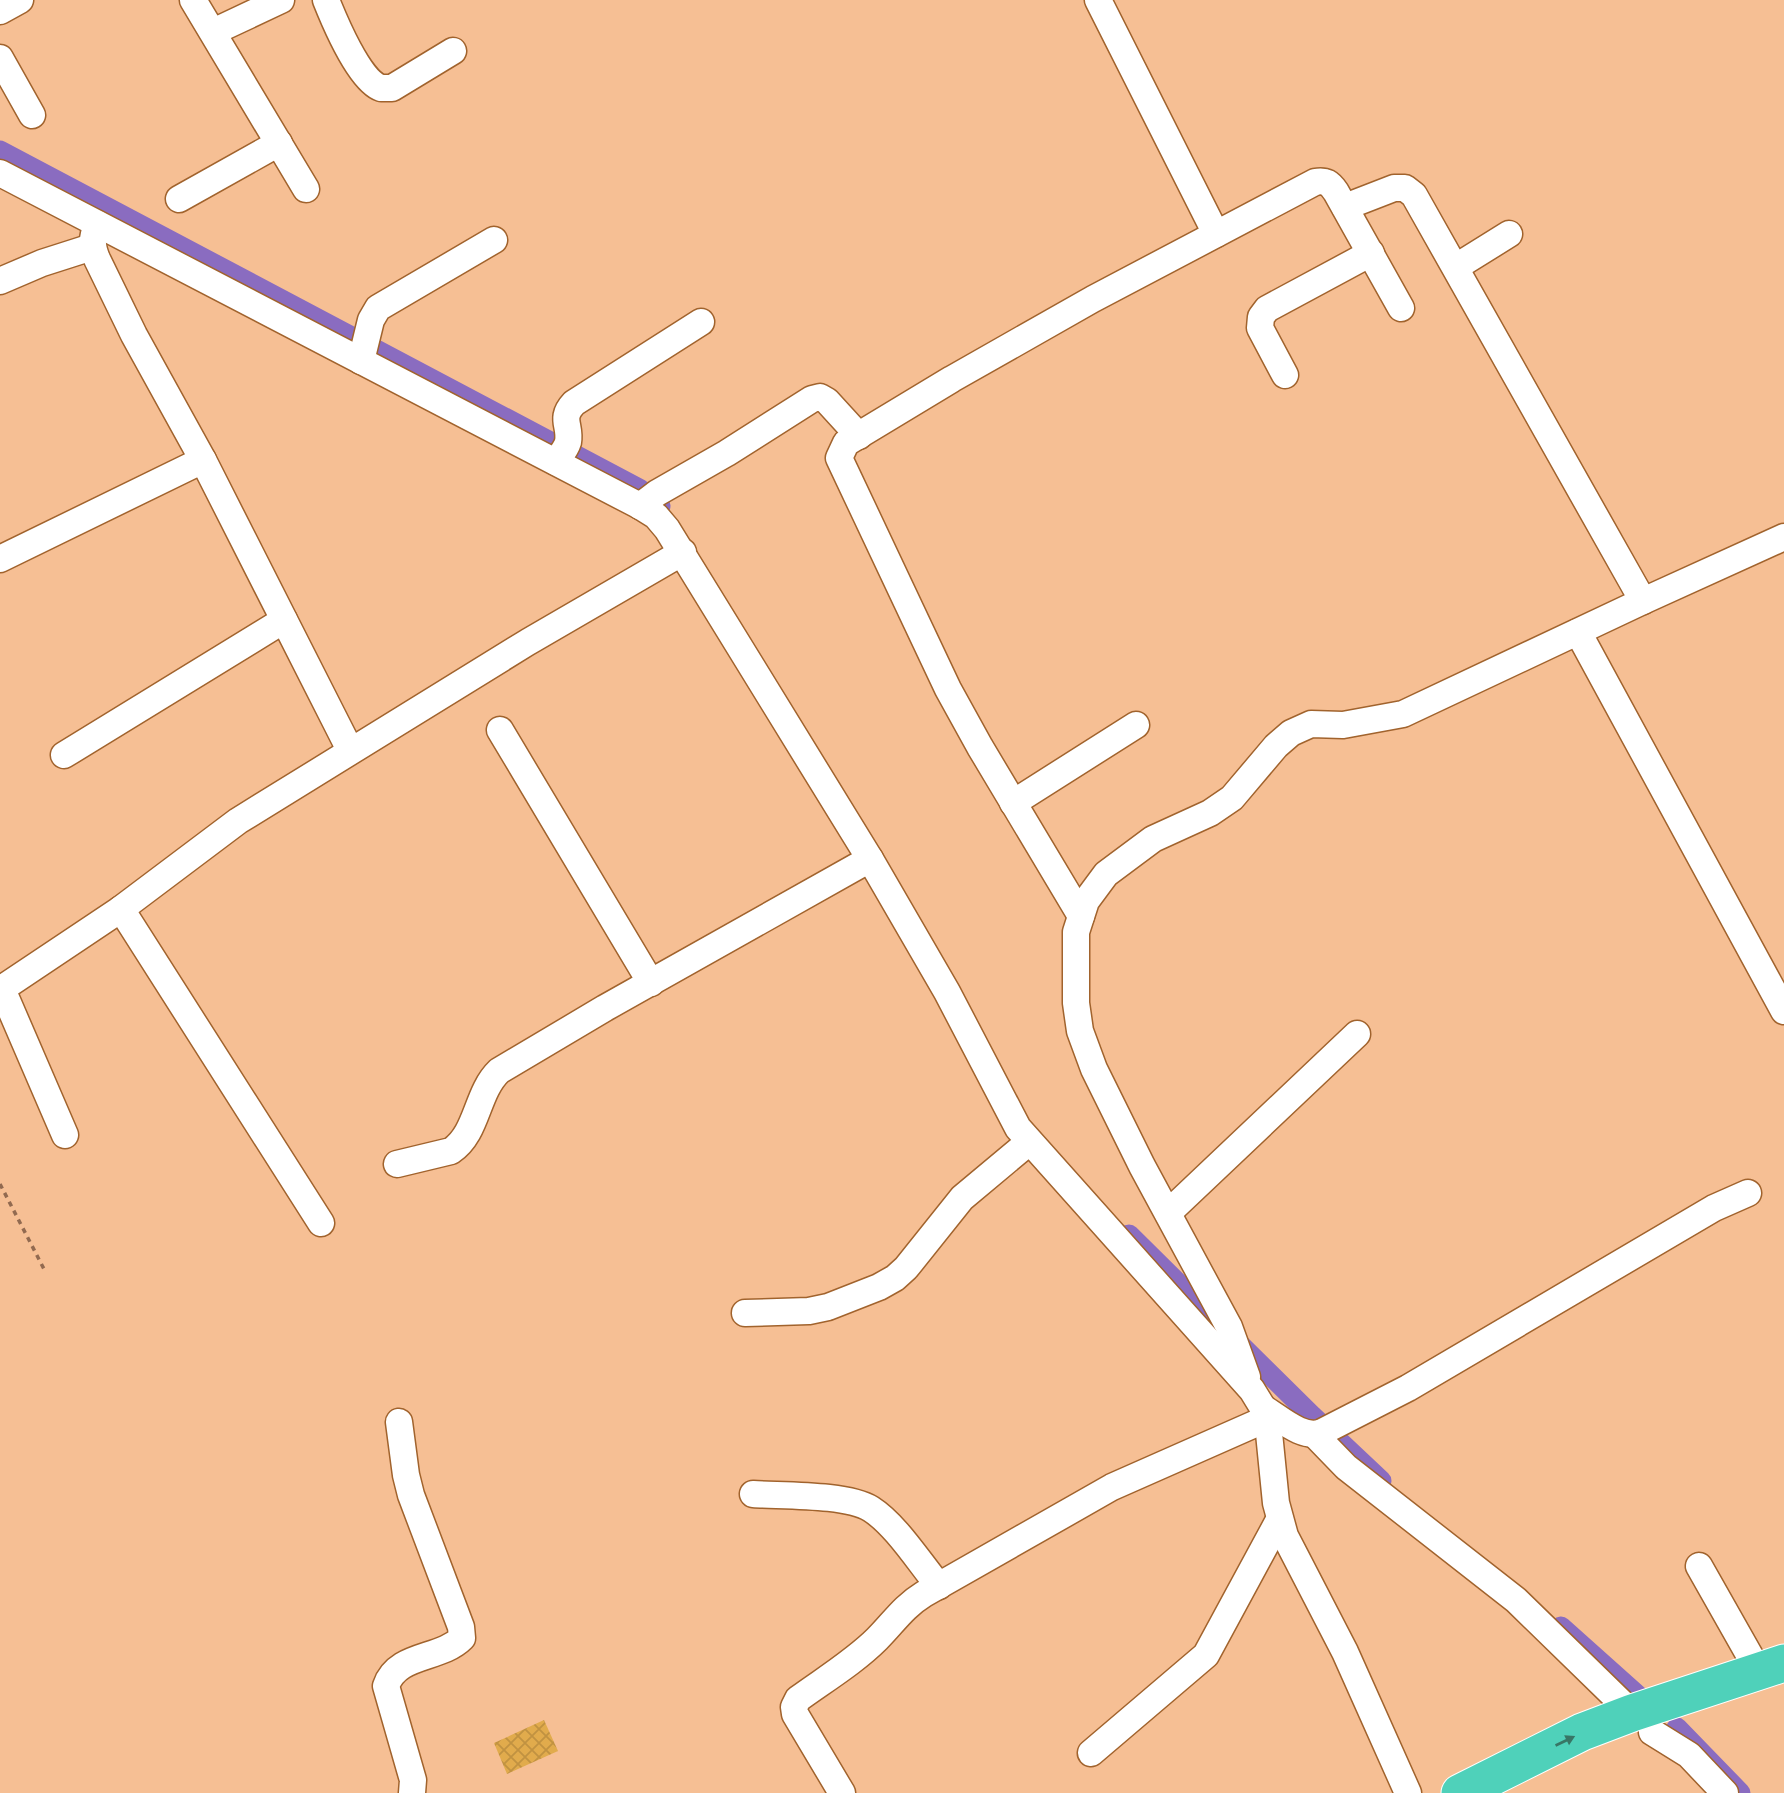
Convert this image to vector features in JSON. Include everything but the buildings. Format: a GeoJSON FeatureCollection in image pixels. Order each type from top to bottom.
{"type":"FeatureCollection","features":[{"type":"Feature","properties":{"kind":"highway"},"geometry":{"type":"LineString","coordinates":[[1460,1793],[1582,1732],[1642,1722],[1776,1673]]}},
{"type":"Feature","properties":{"kind":"highway"},"geometry":{"type":"LineString","coordinates":[[1509,1793],[1606,1749],[1642,1722]]}},
{"type":"Feature","properties":{"kind":"street"},"geometry":{"type":"LineString","coordinates":[[0,11],[20,0]]}},
{"type":"Feature","properties":{"kind":"street"},"geometry":{"type":"LineString","coordinates":[[193,0],[306,189]]}},
{"type":"Feature","properties":{"kind":"street"},"geometry":{"type":"LineString","coordinates":[[212,32],[281,0]]}},
{"type":"Feature","properties":{"kind":"street"},"geometry":{"type":"LineString","coordinates":[[326,0],[352,56],[381,88],[392,88],[453,51]]}},
{"type":"Feature","properties":{"kind":"street"},"geometry":{"type":"LineString","coordinates":[[1098,0],[1216,234]]}},
{"type":"Feature","properties":{"kind":"street"},"geometry":{"type":"LineString","coordinates":[[0,58],[32,116]]}},
{"type":"Feature","properties":{"kind":"street"},"geometry":{"type":"LineString","coordinates":[[180,200],[279,143]]}},
{"type":"Feature","properties":{"kind":"street"},"geometry":{"type":"LineString","coordinates":[[0,173],[95,235],[364,349],[648,500],[683,552],[870,859],[947,992],[1018,1128],[1260,1406],[1306,1434],[1323,1431],[1408,1388],[1714,1208],[1748,1193]]}},
{"type":"Feature","properties":{"kind":"street"},"geometry":{"type":"LineString","coordinates":[[1081,916],[948,689],[839,458],[846,443],[1093,299],[1315,182],[1324,180],[1331,184],[1401,308]]}},
{"type":"Feature","properties":{"kind":"street"},"geometry":{"type":"LineString","coordinates":[[1345,207],[1394,188],[1405,188],[1414,195],[1643,601]]}},
{"type":"Feature","properties":{"kind":"street"},"geometry":{"type":"LineString","coordinates":[[1456,267],[1509,234]]}},
{"type":"Feature","properties":{"kind":"street"},"geometry":{"type":"LineString","coordinates":[[0,281],[43,263],[95,235]]}},
{"type":"Feature","properties":{"kind":"street"},"geometry":{"type":"LineString","coordinates":[[95,235],[134,335],[203,460],[350,750]]}},
{"type":"Feature","properties":{"kind":"street"},"geometry":{"type":"LineString","coordinates":[[364,349],[378,307],[494,240]]}},
{"type":"Feature","properties":{"kind":"street"},"geometry":{"type":"LineString","coordinates":[[1285,375],[1260,328],[1261,317],[1267,309],[1371,253]]}},
{"type":"Feature","properties":{"kind":"street"},"geometry":{"type":"LineString","coordinates":[[561,454],[565,418],[573,403],[701,322]]}},
{"type":"Feature","properties":{"kind":"street"},"geometry":{"type":"LineString","coordinates":[[648,500],[812,399],[820,397],[827,401],[859,436]]}},
{"type":"Feature","properties":{"kind":"street"},"geometry":{"type":"LineString","coordinates":[[0,559],[203,460]]}},
{"type":"Feature","properties":{"kind":"street"},"geometry":{"type":"LineString","coordinates":[[1408,1793],[1345,1652],[1285,1536],[1279,1520],[1260,1406],[1229,1328],[1094,1069],[1080,1031],[1076,1003],[1076,932],[1086,901],[1106,874],[1153,839],[1210,813],[1232,798],[1276,746],[1291,733],[1311,724],[1343,725],[1403,714],[1784,537]]}},
{"type":"Feature","properties":{"kind":"street"},"geometry":{"type":"LineString","coordinates":[[65,1135],[1,990],[121,909],[238,821],[528,642],[683,552]]}},
{"type":"Feature","properties":{"kind":"street"},"geometry":{"type":"LineString","coordinates":[[64,755],[284,620]]}},
{"type":"Feature","properties":{"kind":"street"},"geometry":{"type":"LineString","coordinates":[[1578,632],[1784,1011]]}},
{"type":"Feature","properties":{"kind":"street"},"geometry":{"type":"LineString","coordinates":[[1013,803],[1136,725]]}},
{"type":"Feature","properties":{"kind":"street"},"geometry":{"type":"LineString","coordinates":[[500,730],[651,983]]}},
{"type":"Feature","properties":{"kind":"street"},"geometry":{"type":"LineString","coordinates":[[397,1164],[451,1151],[459,1146],[466,1138],[488,1085],[499,1071],[870,859]]}},
{"type":"Feature","properties":{"kind":"street"},"geometry":{"type":"LineString","coordinates":[[121,909],[321,1223]]}},
{"type":"Feature","properties":{"kind":"street"},"geometry":{"type":"LineString","coordinates":[[1168,1213],[1357,1034]]}},
{"type":"Feature","properties":{"kind":"street"},"geometry":{"type":"LineString","coordinates":[[745,1313],[809,1311],[828,1307],[895,1278],[962,1198],[1029,1142]]}},
{"type":"Feature","properties":{"kind":"street"},"geometry":{"type":"LineString","coordinates":[[842,1793],[795,1714],[794,1707],[798,1699],[878,1639],[902,1610],[939,1586],[1260,1406]]}},
{"type":"Feature","properties":{"kind":"street"},"geometry":{"type":"LineString","coordinates":[[399,1422],[411,1495],[461,1627],[462,1638],[455,1645],[399,1666],[389,1676],[386,1686],[413,1780],[412,1793]]}},
{"type":"Feature","properties":{"kind":"street"},"geometry":{"type":"LineString","coordinates":[[1323,1431],[1346,1467],[1516,1600],[1642,1722],[1689,1755],[1725,1793]]}},
{"type":"Feature","properties":{"kind":"street"},"geometry":{"type":"LineString","coordinates":[[753,1494],[854,1501],[871,1509],[886,1521],[939,1586]]}},
{"type":"Feature","properties":{"kind":"street"},"geometry":{"type":"LineString","coordinates":[[1091,1753],[1206,1654],[1279,1520]]}},
{"type":"Feature","properties":{"kind":"street"},"geometry":{"type":"LineString","coordinates":[[1699,1566],[1776,1673]]}},
{"type":"Feature","properties":{"kind":"path"},"geometry":{"type":"LineString","coordinates":[[0,1184],[45,1271]]}},
{"type":"Feature","properties":{"kind":"waterway"},"geometry":{"type":"LineString","coordinates":[[0,151],[639,489],[660,506]]}},
{"type":"Feature","properties":{"kind":"waterway"},"geometry":{"type":"LineString","coordinates":[[1129,1235],[1381,1481]]}},
{"type":"Feature","properties":{"kind":"waterway"},"geometry":{"type":"LineString","coordinates":[[1561,1627],[1646,1703]]}},
{"type":"Feature","properties":{"kind":"waterway"},"geometry":{"type":"LineString","coordinates":[[1677,1728],[1740,1793]]}}]}
